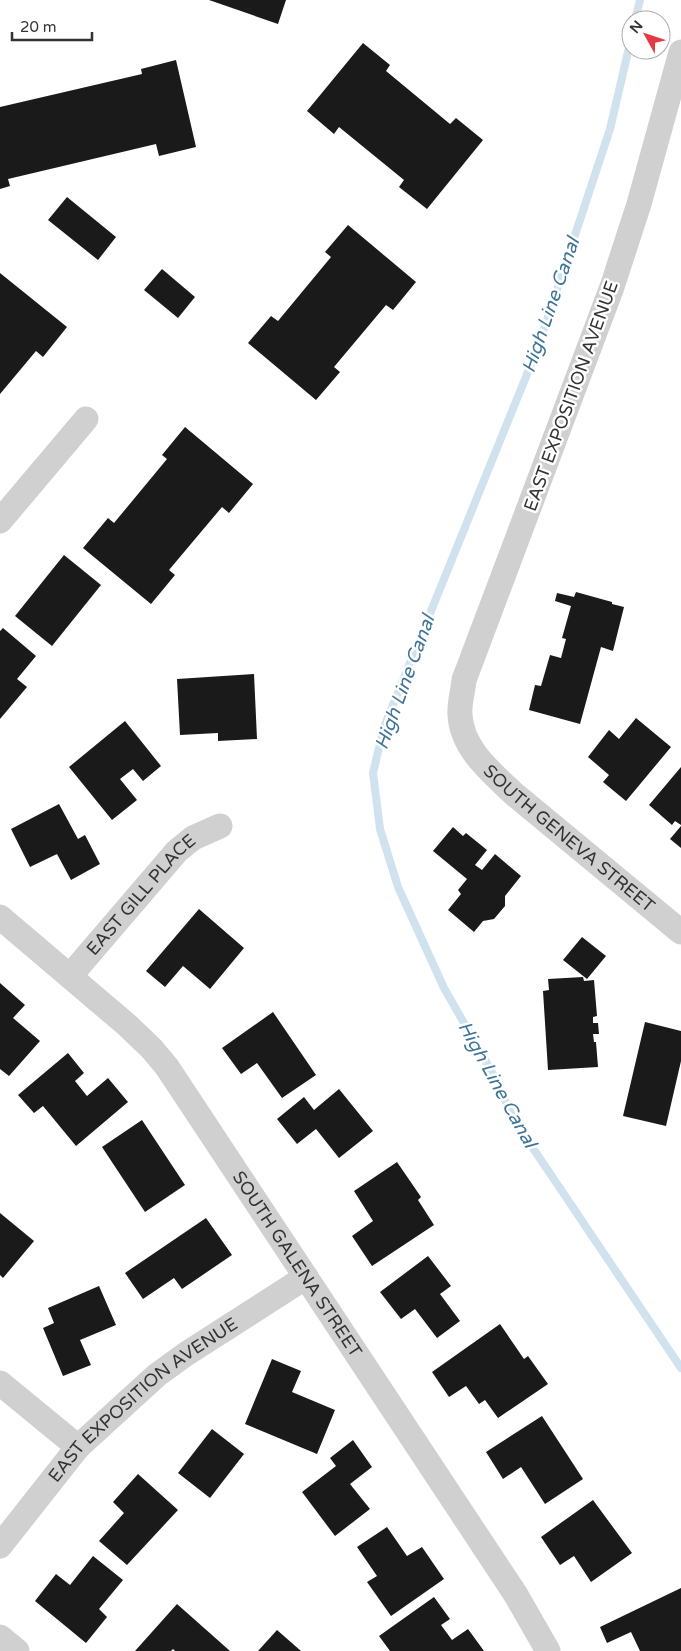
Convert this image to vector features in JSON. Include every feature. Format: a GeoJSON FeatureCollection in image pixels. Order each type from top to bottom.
{"type":"FeatureCollection","features":[{"type":"Feature","properties":{"kind":"street","name":"EAST EXPOSITION AVENUE"},"geometry":{"type":"LineString","coordinates":[[464,737],[460,714],[464,680],[612,288],[636,213],[681,52]]}},
{"type":"Feature","properties":{"kind":"street"},"geometry":{"type":"LineString","coordinates":[[0,521],[86,419]]}},
{"type":"Feature","properties":{"kind":"street","name":"SOUTH GENEVA STREET"},"geometry":{"type":"LineString","coordinates":[[464,737],[476,756],[514,794],[681,932]]}},
{"type":"Feature","properties":{"kind":"street","name":"EAST GILL PLACE"},"geometry":{"type":"LineString","coordinates":[[70,976],[177,851],[193,838],[220,826]]}},
{"type":"Feature","properties":{"kind":"street","name":"SOUTH GALENA STREET"},"geometry":{"type":"LineString","coordinates":[[0,917],[139,1035],[166,1067],[516,1595],[548,1651]]}},
{"type":"Feature","properties":{"kind":"street","name":"EAST EXPOSITION AVENUE"},"geometry":{"type":"LineString","coordinates":[[0,1546],[78,1447],[157,1374],[306,1277]]}},
{"type":"Feature","properties":{"kind":"street"},"geometry":{"type":"LineString","coordinates":[[0,1382],[78,1447]]}},
{"type":"Feature","properties":{"kind":"street"},"geometry":{"type":"LineString","coordinates":[[0,1637],[17,1651]]}},
{"type":"Feature","properties":{"kind":"building"},"geometry":{"type":"Polygon","coordinates":[[[209,0],[286,0],[278,24],[209,0]]]}},
{"type":"Feature","properties":{"kind":"building"},"geometry":{"type":"Polygon","coordinates":[[[363,43],[390,65],[386,71],[450,124],[456,118],[483,140],[427,209],[399,187],[404,180],[339,127],[334,134],[307,111],[363,43]]]}},
{"type":"Feature","properties":{"kind":"building"},"geometry":{"type":"Polygon","coordinates":[[[176,60],[196,147],[159,156],[156,144],[8,179],[10,186],[0,189],[0,107],[142,74],[141,69],[176,60]]]}},
{"type":"Feature","properties":{"kind":"building"},"geometry":{"type":"Polygon","coordinates":[[[67,197],[116,237],[98,260],[48,220],[67,197]]]}},
{"type":"Feature","properties":{"kind":"building"},"geometry":{"type":"Polygon","coordinates":[[[348,225],[416,282],[393,310],[386,305],[334,367],[340,372],[316,400],[248,343],[271,316],[278,321],[331,257],[325,252],[348,225]]]}},
{"type":"Feature","properties":{"kind":"building"},"geometry":{"type":"Polygon","coordinates":[[[162,269],[195,297],[178,318],[144,290],[162,269]]]}},
{"type":"Feature","properties":{"kind":"building"},"geometry":{"type":"Polygon","coordinates":[[[0,273],[67,327],[43,357],[36,351],[0,394],[0,273]]]}},
{"type":"Feature","properties":{"kind":"building"},"geometry":{"type":"Polygon","coordinates":[[[185,427],[253,484],[229,513],[222,507],[169,570],[175,575],[151,604],[83,548],[108,518],[114,523],[167,459],[162,455],[185,427]]]}},
{"type":"Feature","properties":{"kind":"building"},"geometry":{"type":"Polygon","coordinates":[[[64,555],[101,585],[52,646],[15,616],[64,555]]]}},
{"type":"Feature","properties":{"kind":"building"},"geometry":{"type":"Polygon","coordinates":[[[576,592],[624,607],[613,651],[601,647],[580,724],[529,710],[535,685],[541,686],[550,655],[561,658],[566,639],[562,638],[571,606],[555,601],[557,593],[574,597],[576,592]]]}},
{"type":"Feature","properties":{"kind":"building"},"geometry":{"type":"Polygon","coordinates":[[[3,628],[36,656],[17,679],[27,687],[0,719],[0,631],[3,628]]]}},
{"type":"Feature","properties":{"kind":"building"},"geometry":{"type":"Polygon","coordinates":[[[254,674],[257,739],[218,741],[218,733],[180,735],[177,679],[254,674]]]}},
{"type":"Feature","properties":{"kind":"building"},"geometry":{"type":"Polygon","coordinates":[[[636,718],[671,747],[626,801],[603,782],[609,775],[588,757],[609,730],[619,739],[636,718]]]}},
{"type":"Feature","properties":{"kind":"building"},"geometry":{"type":"Polygon","coordinates":[[[125,721],[161,766],[143,781],[133,769],[120,779],[137,800],[112,820],[69,767],[125,721]]]}},
{"type":"Feature","properties":{"kind":"building"},"geometry":{"type":"Polygon","coordinates":[[[681,767],[681,825],[675,821],[672,825],[649,805],[681,767]]]}},
{"type":"Feature","properties":{"kind":"building"},"geometry":{"type":"Polygon","coordinates":[[[59,804],[78,839],[85,835],[100,864],[71,880],[57,854],[30,867],[11,829],[59,804]]]}},
{"type":"Feature","properties":{"kind":"building"},"geometry":{"type":"Polygon","coordinates":[[[681,826],[681,848],[670,839],[681,826]]]}},
{"type":"Feature","properties":{"kind":"building"},"geometry":{"type":"Polygon","coordinates":[[[453,827],[463,836],[466,833],[487,850],[475,865],[482,870],[495,854],[521,876],[505,896],[505,906],[494,919],[483,921],[474,932],[448,910],[461,894],[458,890],[467,879],[433,851],[453,827]]]}},
{"type":"Feature","properties":{"kind":"building"},"geometry":{"type":"Polygon","coordinates":[[[199,909],[244,948],[210,989],[183,966],[165,987],[146,971],[199,909]]]}},
{"type":"Feature","properties":{"kind":"building"},"geometry":{"type":"Polygon","coordinates":[[[582,937],[606,956],[587,979],[563,960],[582,937]]]}},
{"type":"Feature","properties":{"kind":"building"},"geometry":{"type":"Polygon","coordinates":[[[583,977],[584,981],[594,980],[597,1016],[593,1017],[593,1023],[598,1023],[599,1034],[593,1034],[594,1042],[596,1042],[598,1067],[548,1070],[543,991],[549,990],[548,979],[583,977]]]}},
{"type":"Feature","properties":{"kind":"building"},"geometry":{"type":"Polygon","coordinates":[[[0,983],[25,1005],[13,1018],[40,1041],[9,1076],[0,1069],[0,983]]]}},
{"type":"Feature","properties":{"kind":"building"},"geometry":{"type":"Polygon","coordinates":[[[273,1012],[316,1075],[282,1098],[257,1063],[241,1074],[222,1048],[273,1012]]]}},
{"type":"Feature","properties":{"kind":"building"},"geometry":{"type":"Polygon","coordinates":[[[645,1022],[681,1031],[681,1061],[666,1126],[623,1116],[645,1022]]]}},
{"type":"Feature","properties":{"kind":"building"},"geometry":{"type":"Polygon","coordinates":[[[68,1053],[84,1073],[75,1081],[87,1096],[108,1078],[128,1102],[76,1146],[43,1106],[34,1113],[18,1095],[68,1053]]]}},
{"type":"Feature","properties":{"kind":"building"},"geometry":{"type":"Polygon","coordinates":[[[339,1089],[373,1131],[339,1158],[316,1129],[297,1144],[277,1119],[304,1097],[314,1110],[339,1089]]]}},
{"type":"Feature","properties":{"kind":"building"},"geometry":{"type":"Polygon","coordinates":[[[142,1120],[185,1185],[145,1212],[102,1147],[142,1120]]]}},
{"type":"Feature","properties":{"kind":"building"},"geometry":{"type":"Polygon","coordinates":[[[397,1162],[421,1197],[418,1200],[434,1225],[372,1266],[352,1236],[373,1221],[354,1191],[397,1162]]]}},
{"type":"Feature","properties":{"kind":"building"},"geometry":{"type":"Polygon","coordinates":[[[0,1213],[34,1241],[3,1278],[0,1275],[0,1213]]]}},
{"type":"Feature","properties":{"kind":"building"},"geometry":{"type":"Polygon","coordinates":[[[206,1218],[232,1255],[182,1289],[174,1278],[143,1299],[125,1273],[206,1218]]]}},
{"type":"Feature","properties":{"kind":"building"},"geometry":{"type":"Polygon","coordinates":[[[428,1256],[451,1286],[440,1294],[460,1321],[437,1338],[415,1309],[401,1319],[380,1292],[428,1256]]]}},
{"type":"Feature","properties":{"kind":"building"},"geometry":{"type":"Polygon","coordinates":[[[99,1286],[116,1325],[80,1340],[91,1365],[63,1376],[43,1328],[54,1323],[48,1308],[99,1286]]]}},
{"type":"Feature","properties":{"kind":"building"},"geometry":{"type":"Polygon","coordinates":[[[500,1324],[524,1359],[528,1356],[548,1384],[498,1418],[485,1400],[479,1404],[466,1386],[449,1397],[432,1372],[500,1324]]]}},
{"type":"Feature","properties":{"kind":"building"},"geometry":{"type":"Polygon","coordinates":[[[272,1359],[301,1371],[292,1392],[335,1410],[317,1454],[245,1424],[272,1359]]]}},
{"type":"Feature","properties":{"kind":"building"},"geometry":{"type":"Polygon","coordinates":[[[542,1416],[583,1479],[545,1504],[521,1467],[503,1479],[486,1452],[542,1416]]]}},
{"type":"Feature","properties":{"kind":"building"},"geometry":{"type":"Polygon","coordinates":[[[212,1429],[244,1454],[210,1498],[178,1473],[212,1429]]]}},
{"type":"Feature","properties":{"kind":"building"},"geometry":{"type":"Polygon","coordinates":[[[353,1440],[372,1467],[350,1484],[370,1509],[335,1536],[302,1492],[336,1466],[330,1458],[353,1440]]]}},
{"type":"Feature","properties":{"kind":"building"},"geometry":{"type":"Polygon","coordinates":[[[138,1474],[178,1510],[127,1565],[99,1541],[124,1513],[113,1502],[138,1474]]]}},
{"type":"Feature","properties":{"kind":"building"},"geometry":{"type":"Polygon","coordinates":[[[593,1500],[632,1553],[591,1582],[574,1556],[560,1565],[541,1537],[593,1500]]]}},
{"type":"Feature","properties":{"kind":"building"},"geometry":{"type":"Polygon","coordinates":[[[387,1527],[407,1556],[422,1547],[444,1579],[391,1616],[367,1582],[377,1576],[357,1547],[387,1527]]]}},
{"type":"Feature","properties":{"kind":"building"},"geometry":{"type":"Polygon","coordinates":[[[93,1556],[123,1580],[99,1609],[107,1617],[86,1643],[35,1601],[56,1574],[70,1585],[93,1556]]]}},
{"type":"Feature","properties":{"kind":"building"},"geometry":{"type":"Polygon","coordinates":[[[681,1588],[681,1651],[640,1651],[631,1632],[607,1643],[600,1627],[681,1588]]]}},
{"type":"Feature","properties":{"kind":"building"},"geometry":{"type":"Polygon","coordinates":[[[434,1597],[450,1619],[441,1625],[452,1640],[468,1629],[484,1651],[390,1651],[379,1636],[434,1597]]]}},
{"type":"Feature","properties":{"kind":"building"},"geometry":{"type":"Polygon","coordinates":[[[177,1604],[230,1651],[175,1651],[173,1649],[171,1651],[135,1651],[177,1604]]]}},
{"type":"Feature","properties":{"kind":"building"},"geometry":{"type":"Polygon","coordinates":[[[277,1630],[301,1651],[258,1651],[277,1630]]]}},
{"type":"Feature","properties":{"kind":"waterway","name":"High Line Canal"},"geometry":{"type":"LineString","coordinates":[[638,10],[640,0]]}},
{"type":"Feature","properties":{"kind":"waterway","name":"High Line Canal"},"geometry":{"type":"LineString","coordinates":[[626,60],[610,129],[538,347],[384,727],[373,773],[380,829],[398,887],[444,988],[492,1072],[514,1120],[681,1368]]}}]}
